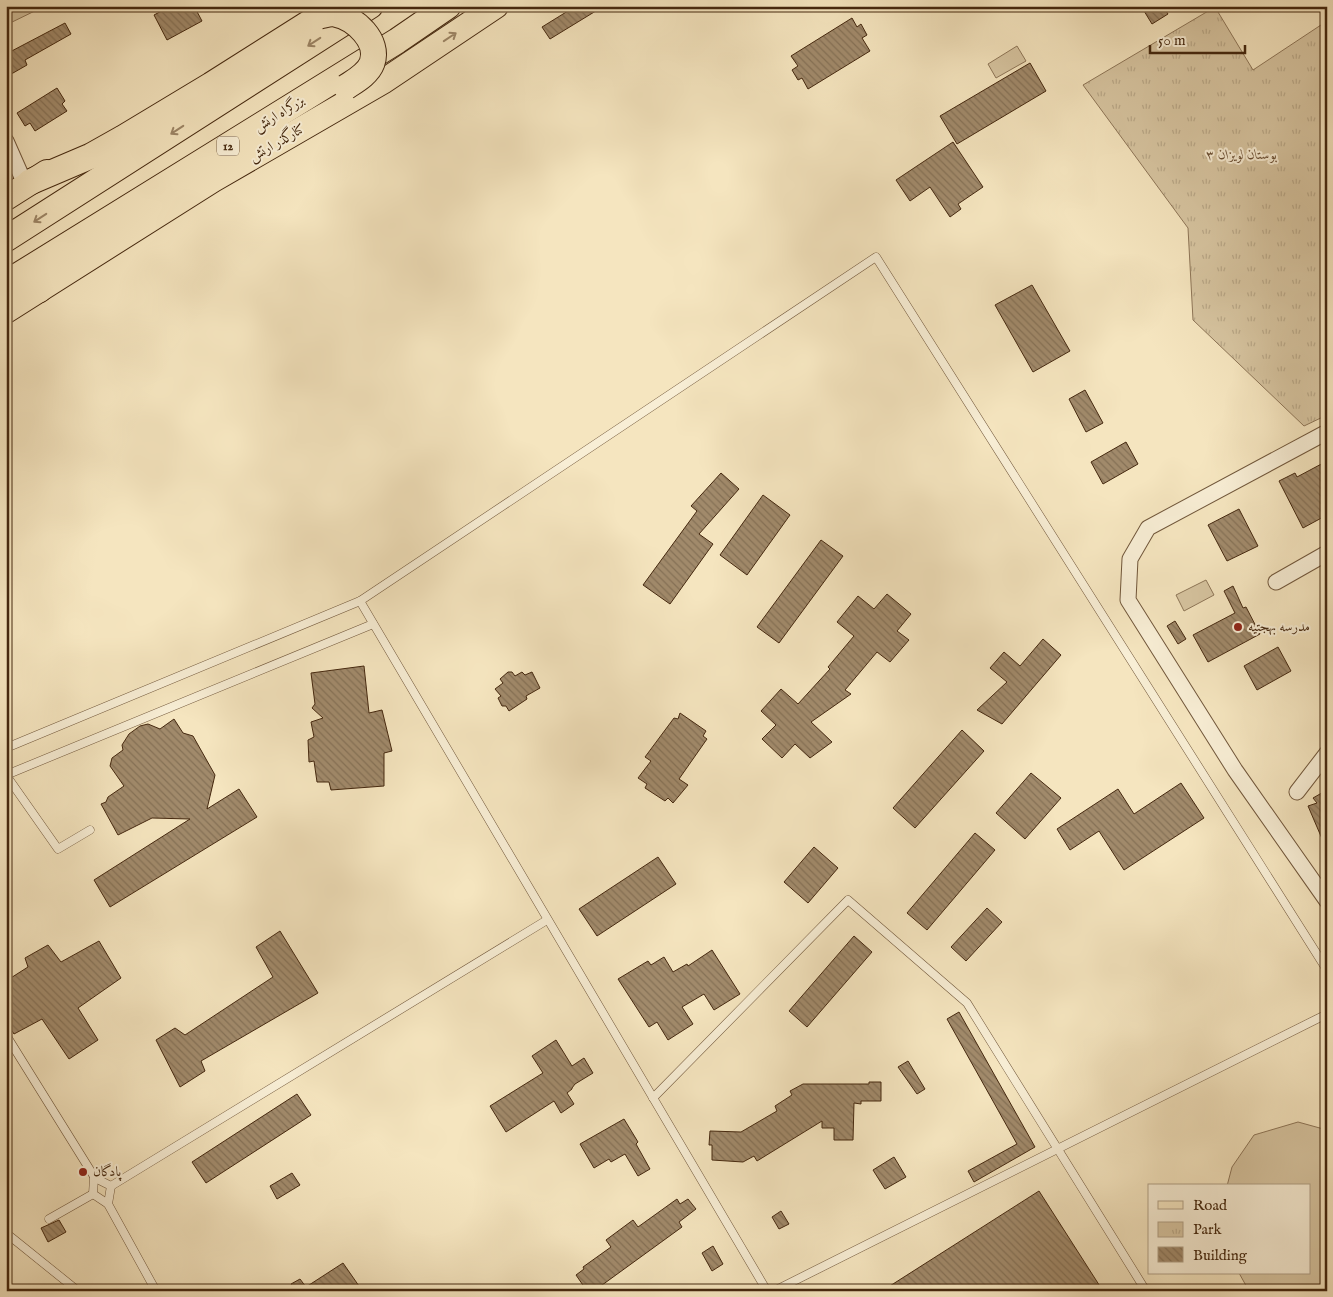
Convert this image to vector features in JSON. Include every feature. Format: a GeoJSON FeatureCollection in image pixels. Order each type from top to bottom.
{"type":"FeatureCollection","features":[{"type":"Feature","properties":{"kind":"highway"},"geometry":{"type":"LineString","coordinates":[[6,239],[370,6]]}},
{"type":"Feature","properties":{"kind":"highway","name":"بزرگراه ارتش"},"geometry":{"type":"LineString","coordinates":[[6,283],[397,41],[450,6]]}},
{"type":"Feature","properties":{"kind":"highway"},"geometry":{"type":"LineString","coordinates":[[21,188],[91,156],[211,85],[320,16],[333,14],[345,17],[360,28],[371,45],[373,53],[372,64],[362,76],[83,250],[39,290]]}},
{"type":"Feature","properties":{"kind":"main road"},"geometry":{"type":"LineString","coordinates":[[21,188],[248,54],[322,6]]}},
{"type":"Feature","properties":{"kind":"main road"},"geometry":{"type":"LineString","coordinates":[[384,81],[430,26],[450,6]]}},
{"type":"Feature","properties":{"kind":"main road","name":"کنارگذر ارتش"},"geometry":{"type":"LineString","coordinates":[[6,311],[213,180],[384,81],[496,6]]}},
{"type":"Feature","properties":{"kind":"street"},"geometry":{"type":"LineString","coordinates":[[6,141],[21,188]]}},
{"type":"Feature","properties":{"kind":"street"},"geometry":{"type":"LineString","coordinates":[[1327,432],[1148,528],[1130,559],[1128,600],[1235,770],[1327,902]]}},
{"type":"Feature","properties":{"kind":"street"},"geometry":{"type":"LineString","coordinates":[[1276,582],[1327,553]]}},
{"type":"Feature","properties":{"kind":"street"},"geometry":{"type":"LineString","coordinates":[[1297,792],[1327,753]]}},
{"type":"Feature","properties":{"kind":"lane"},"geometry":{"type":"LineString","coordinates":[[6,748],[360,601],[876,257],[1327,970]]}},
{"type":"Feature","properties":{"kind":"lane"},"geometry":{"type":"LineString","coordinates":[[360,601],[767,1291]]}},
{"type":"Feature","properties":{"kind":"lane"},"geometry":{"type":"LineString","coordinates":[[90,830],[58,849],[6,775],[373,624]]}},
{"type":"Feature","properties":{"kind":"lane"},"geometry":{"type":"LineString","coordinates":[[653,1098],[848,900],[967,1003],[1146,1291]]}},
{"type":"Feature","properties":{"kind":"lane"},"geometry":{"type":"LineString","coordinates":[[108,1204],[111,1186],[547,920]]}},
{"type":"Feature","properties":{"kind":"lane"},"geometry":{"type":"LineString","coordinates":[[774,1291],[1327,1014]]}},
{"type":"Feature","properties":{"kind":"lane"},"geometry":{"type":"LineString","coordinates":[[6,1035],[94,1178],[111,1186]]}},
{"type":"Feature","properties":{"kind":"lane"},"geometry":{"type":"LineString","coordinates":[[93,1194],[94,1178]]}},
{"type":"Feature","properties":{"kind":"lane"},"geometry":{"type":"LineString","coordinates":[[93,1194],[108,1204],[156,1291]]}},
{"type":"Feature","properties":{"kind":"lane"},"geometry":{"type":"LineString","coordinates":[[49,1220],[93,1194]]}},
{"type":"Feature","properties":{"kind":"lane"},"geometry":{"type":"LineString","coordinates":[[6,1233],[78,1291]]}},
{"type":"Feature","properties":{"kind":"green space"},"geometry":{"type":"Polygon","coordinates":[[[6,6],[45,6],[6,25],[6,6]]]}},
{"type":"Feature","properties":{"kind":"green space","name":"بوستان لویزان ۳"},"geometry":{"type":"Polygon","coordinates":[[[1215,7],[1253,70],[1327,21],[1327,415],[1304,426],[1193,320],[1188,228],[1083,85],[1215,7]]]}},
{"type":"Feature","properties":{"kind":"green space"},"geometry":{"type":"Polygon","coordinates":[[[1017,46],[1026,61],[996,78],[988,64],[1017,46]]]}},
{"type":"Feature","properties":{"kind":"green space"},"geometry":{"type":"Polygon","coordinates":[[[1206,580],[1214,595],[1184,611],[1176,595],[1206,580]]]}},
{"type":"Feature","properties":{"kind":"green space"},"geometry":{"type":"Polygon","coordinates":[[[1298,1122],[1327,1130],[1327,1291],[1249,1291],[1240,1274],[1310,1274],[1310,1184],[1228,1184],[1232,1167],[1254,1135],[1298,1122]]]}},
{"type":"Feature","properties":{"kind":"building"},"geometry":{"type":"Polygon","coordinates":[[[171,6],[194,6],[202,21],[167,40],[154,15],[171,6]]]}},
{"type":"Feature","properties":{"kind":"building"},"geometry":{"type":"Polygon","coordinates":[[[576,6],[604,6],[550,39],[542,27],[576,6]]]}},
{"type":"Feature","properties":{"kind":"building"},"geometry":{"type":"Polygon","coordinates":[[[1141,6],[1163,6],[1168,14],[1152,24],[1141,6]]]}},
{"type":"Feature","properties":{"kind":"building"},"geometry":{"type":"Polygon","coordinates":[[[852,18],[857,27],[861,24],[867,35],[862,38],[870,51],[808,89],[802,78],[798,80],[792,70],[798,66],[791,56],[852,18]]]}},
{"type":"Feature","properties":{"kind":"building"},"geometry":{"type":"Polygon","coordinates":[[[65,23],[71,34],[25,60],[27,65],[6,77],[6,54],[65,23]]]}},
{"type":"Feature","properties":{"kind":"building"},"geometry":{"type":"Polygon","coordinates":[[[1030,63],[1046,91],[957,144],[940,116],[1030,63]]]}},
{"type":"Feature","properties":{"kind":"building"},"geometry":{"type":"Polygon","coordinates":[[[57,88],[65,101],[62,104],[67,111],[35,131],[30,123],[25,126],[17,113],[57,88]]]}},
{"type":"Feature","properties":{"kind":"building"},"geometry":{"type":"Polygon","coordinates":[[[953,142],[983,187],[958,204],[961,209],[950,217],[930,187],[910,201],[896,180],[953,142]]]}},
{"type":"Feature","properties":{"kind":"building"},"geometry":{"type":"Polygon","coordinates":[[[1032,285],[1070,351],[1033,372],[995,305],[1032,285]]]}},
{"type":"Feature","properties":{"kind":"building"},"geometry":{"type":"Polygon","coordinates":[[[1085,390],[1103,423],[1086,432],[1069,399],[1085,390]]]}},
{"type":"Feature","properties":{"kind":"building"},"geometry":{"type":"Polygon","coordinates":[[[1126,442],[1138,464],[1103,484],[1091,462],[1126,442]]]}},
{"type":"Feature","properties":{"kind":"building"},"geometry":{"type":"Polygon","coordinates":[[[1327,461],[1327,515],[1303,528],[1279,481],[1295,473],[1297,477],[1327,461]]]}},
{"type":"Feature","properties":{"kind":"building"},"geometry":{"type":"Polygon","coordinates":[[[721,473],[739,489],[699,534],[713,544],[670,604],[643,585],[697,511],[691,506],[721,473]]]}},
{"type":"Feature","properties":{"kind":"building"},"geometry":{"type":"Polygon","coordinates":[[[763,495],[790,515],[747,575],[720,555],[763,495]]]}},
{"type":"Feature","properties":{"kind":"building"},"geometry":{"type":"Polygon","coordinates":[[[1239,509],[1258,546],[1227,561],[1208,525],[1239,509]]]}},
{"type":"Feature","properties":{"kind":"building"},"geometry":{"type":"Polygon","coordinates":[[[821,540],[843,556],[779,643],[757,627],[821,540]]]}},
{"type":"Feature","properties":{"kind":"building"},"geometry":{"type":"Polygon","coordinates":[[[1233,586],[1243,608],[1246,607],[1260,634],[1208,662],[1193,635],[1235,613],[1224,591],[1233,586]]]}},
{"type":"Feature","properties":{"kind":"building"},"geometry":{"type":"Polygon","coordinates":[[[887,594],[911,614],[897,631],[909,640],[890,662],[877,652],[845,690],[851,694],[811,722],[832,742],[810,758],[795,744],[782,758],[762,739],[776,725],[761,711],[781,689],[798,704],[830,669],[828,667],[854,636],[837,622],[858,596],[874,609],[887,594]]]}},
{"type":"Feature","properties":{"kind":"building"},"geometry":{"type":"Polygon","coordinates":[[[1175,621],[1186,639],[1178,644],[1167,626],[1175,621]]]}},
{"type":"Feature","properties":{"kind":"building"},"geometry":{"type":"Polygon","coordinates":[[[1043,639],[1061,655],[1002,724],[977,710],[1007,682],[990,668],[1004,652],[1020,666],[1043,639]]]}},
{"type":"Feature","properties":{"kind":"building"},"geometry":{"type":"Polygon","coordinates":[[[1278,647],[1291,671],[1257,690],[1244,666],[1278,647]]]}},
{"type":"Feature","properties":{"kind":"building"},"geometry":{"type":"Polygon","coordinates":[[[364,666],[369,713],[382,710],[392,751],[384,753],[384,786],[331,790],[329,782],[317,782],[314,761],[309,762],[308,740],[314,737],[311,722],[323,718],[312,708],[315,704],[311,673],[364,666]]]}},
{"type":"Feature","properties":{"kind":"building"},"geometry":{"type":"Polygon","coordinates":[[[508,672],[512,672],[515,676],[522,672],[525,675],[532,672],[540,688],[526,696],[527,699],[509,711],[506,706],[502,706],[498,698],[501,696],[495,689],[503,683],[500,679],[508,672]]]}},
{"type":"Feature","properties":{"kind":"building"},"geometry":{"type":"Polygon","coordinates":[[[680,713],[706,731],[703,736],[707,739],[679,779],[688,785],[673,803],[668,798],[665,801],[645,788],[647,784],[638,778],[651,761],[645,757],[674,718],[678,719],[680,713]]]}},
{"type":"Feature","properties":{"kind":"building"},"geometry":{"type":"Polygon","coordinates":[[[174,719],[183,733],[193,736],[215,775],[207,809],[239,789],[257,817],[110,907],[94,880],[190,819],[152,818],[118,835],[101,804],[106,802],[108,797],[124,786],[110,766],[112,758],[123,750],[122,745],[129,734],[140,726],[148,724],[160,729],[174,719]]]}},
{"type":"Feature","properties":{"kind":"building"},"geometry":{"type":"Polygon","coordinates":[[[962,730],[984,751],[915,828],[893,808],[962,730]]]}},
{"type":"Feature","properties":{"kind":"building"},"geometry":{"type":"Polygon","coordinates":[[[1031,773],[1061,798],[1025,839],[996,813],[1031,773]]]}},
{"type":"Feature","properties":{"kind":"building"},"geometry":{"type":"Polygon","coordinates":[[[1181,783],[1204,818],[1124,870],[1099,831],[1070,850],[1057,829],[1118,789],[1134,814],[1181,783]]]}},
{"type":"Feature","properties":{"kind":"building"},"geometry":{"type":"Polygon","coordinates":[[[1327,790],[1326,848],[1308,806],[1317,803],[1313,798],[1327,790]]]}},
{"type":"Feature","properties":{"kind":"building"},"geometry":{"type":"Polygon","coordinates":[[[975,833],[995,850],[927,930],[907,913],[975,833]]]}},
{"type":"Feature","properties":{"kind":"building"},"geometry":{"type":"Polygon","coordinates":[[[814,847],[838,868],[808,903],[784,882],[814,847]]]}},
{"type":"Feature","properties":{"kind":"building"},"geometry":{"type":"Polygon","coordinates":[[[658,857],[676,884],[597,936],[579,909],[658,857]]]}},
{"type":"Feature","properties":{"kind":"building"},"geometry":{"type":"Polygon","coordinates":[[[987,908],[1002,922],[966,961],[951,947],[987,908]]]}},
{"type":"Feature","properties":{"kind":"building"},"geometry":{"type":"Polygon","coordinates":[[[280,931],[318,993],[201,1061],[205,1071],[180,1087],[156,1040],[175,1028],[185,1035],[273,977],[256,947],[280,931]]]}},
{"type":"Feature","properties":{"kind":"building"},"geometry":{"type":"Polygon","coordinates":[[[854,936],[872,952],[807,1027],[789,1011],[854,936]]]}},
{"type":"Feature","properties":{"kind":"building"},"geometry":{"type":"Polygon","coordinates":[[[99,941],[121,978],[78,1008],[98,1040],[69,1059],[42,1019],[14,1034],[6,1022],[6,981],[28,967],[25,958],[48,945],[61,962],[99,941]]]}},
{"type":"Feature","properties":{"kind":"building"},"geometry":{"type":"Polygon","coordinates":[[[712,950],[740,994],[714,1010],[704,994],[682,1007],[693,1024],[668,1040],[657,1022],[649,1027],[618,979],[648,961],[651,965],[664,957],[673,972],[687,964],[688,966],[712,950]]]}},
{"type":"Feature","properties":{"kind":"building"},"geometry":{"type":"Polygon","coordinates":[[[959,1012],[1035,1147],[974,1182],[968,1171],[1017,1144],[947,1019],[959,1012]]]}},
{"type":"Feature","properties":{"kind":"building"},"geometry":{"type":"Polygon","coordinates":[[[556,1040],[572,1066],[584,1058],[593,1073],[575,1084],[567,1093],[574,1104],[561,1113],[554,1101],[506,1132],[490,1106],[543,1073],[532,1056],[556,1040]]]}},
{"type":"Feature","properties":{"kind":"building"},"geometry":{"type":"Polygon","coordinates":[[[908,1061],[925,1089],[917,1094],[898,1067],[908,1061]]]}},
{"type":"Feature","properties":{"kind":"building"},"geometry":{"type":"Polygon","coordinates":[[[869,1082],[881,1082],[881,1101],[861,1101],[861,1104],[854,1103],[853,1140],[834,1140],[834,1128],[822,1128],[822,1121],[757,1161],[754,1156],[743,1162],[712,1160],[712,1145],[709,1145],[710,1131],[741,1132],[777,1111],[775,1106],[792,1095],[790,1091],[803,1084],[869,1084],[869,1082]]]}},
{"type":"Feature","properties":{"kind":"building"},"geometry":{"type":"Polygon","coordinates":[[[297,1094],[311,1115],[206,1183],[192,1162],[297,1094]]]}},
{"type":"Feature","properties":{"kind":"building"},"geometry":{"type":"Polygon","coordinates":[[[624,1119],[638,1142],[636,1144],[650,1169],[638,1176],[625,1154],[611,1162],[609,1159],[594,1168],[580,1144],[624,1119]]]}},
{"type":"Feature","properties":{"kind":"building"},"geometry":{"type":"Polygon","coordinates":[[[894,1157],[906,1177],[885,1189],[873,1170],[894,1157]]]}},
{"type":"Feature","properties":{"kind":"building"},"geometry":{"type":"Polygon","coordinates":[[[292,1173],[300,1185],[277,1199],[270,1186],[292,1173]]]}},
{"type":"Feature","properties":{"kind":"building"},"geometry":{"type":"Polygon","coordinates":[[[1039,1191],[1103,1291],[882,1291],[1039,1191]]]}},
{"type":"Feature","properties":{"kind":"building"},"geometry":{"type":"Polygon","coordinates":[[[677,1199],[680,1204],[688,1199],[696,1209],[679,1222],[682,1227],[598,1288],[596,1286],[587,1291],[576,1275],[584,1269],[583,1267],[611,1247],[606,1240],[633,1220],[638,1227],[677,1199]]]}},
{"type":"Feature","properties":{"kind":"building"},"geometry":{"type":"Polygon","coordinates":[[[781,1211],[789,1224],[779,1229],[772,1217],[781,1211]]]}},
{"type":"Feature","properties":{"kind":"building"},"geometry":{"type":"Polygon","coordinates":[[[59,1220],[66,1232],[48,1242],[41,1228],[59,1220]]]}},
{"type":"Feature","properties":{"kind":"building"},"geometry":{"type":"Polygon","coordinates":[[[713,1246],[723,1264],[712,1271],[702,1253],[713,1246]]]}},
{"type":"Feature","properties":{"kind":"building"},"geometry":{"type":"Polygon","coordinates":[[[343,1263],[359,1286],[352,1291],[296,1291],[291,1284],[300,1279],[306,1287],[343,1263]]]}},
{"type":"Feature","properties":{"kind":"place","name":"مدرسه بهجتیه"},"geometry":{"type":"Point","coordinates":[1238,627]}},
{"type":"Feature","properties":{"kind":"place","name":"پادگان"},"geometry":{"type":"Point","coordinates":[83,1172]}}]}
